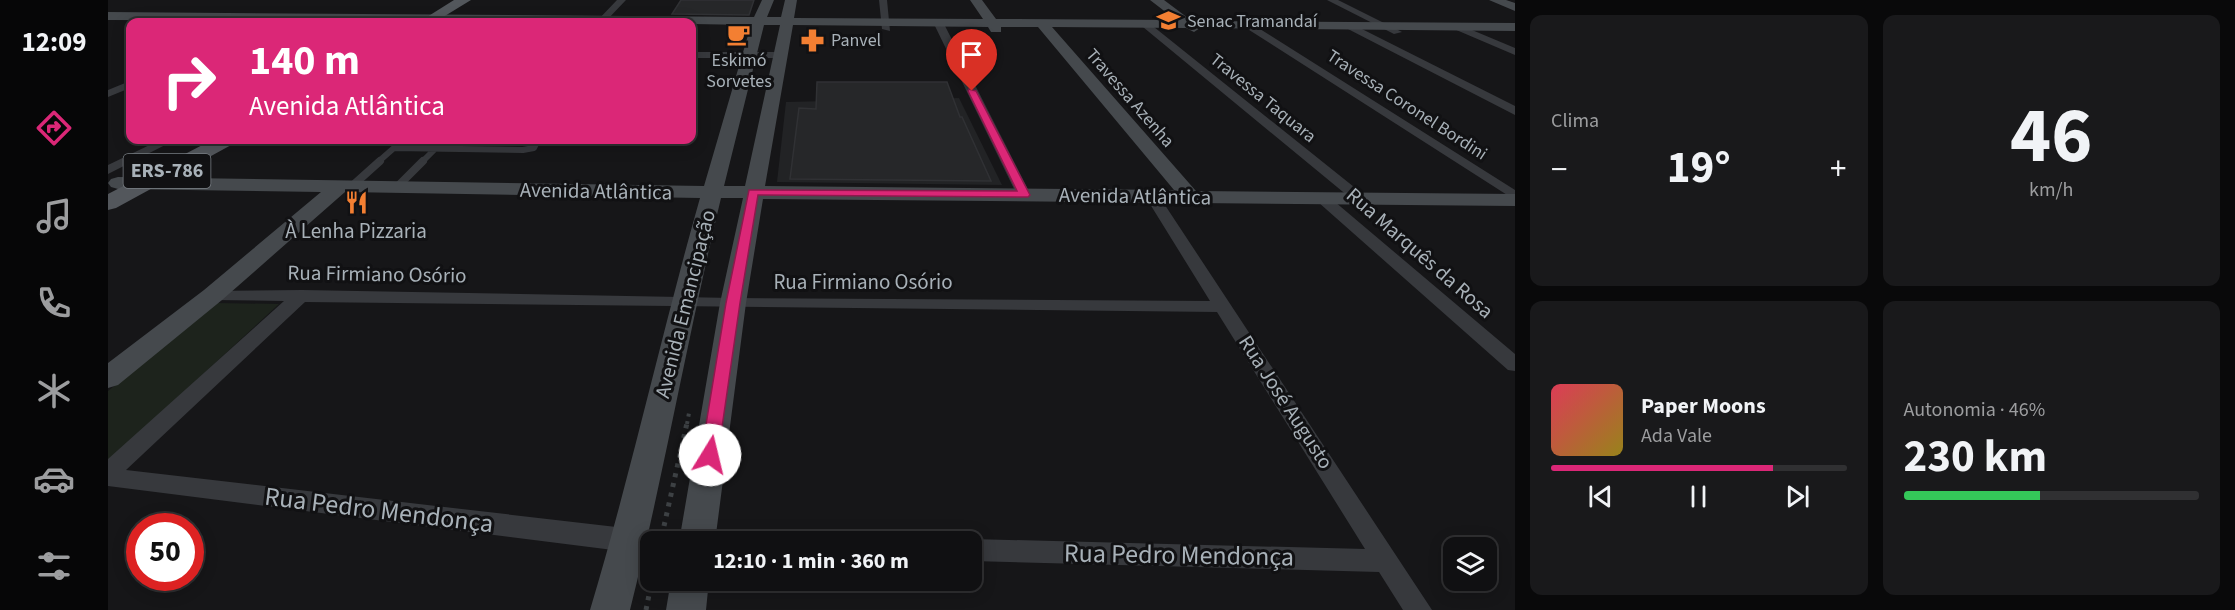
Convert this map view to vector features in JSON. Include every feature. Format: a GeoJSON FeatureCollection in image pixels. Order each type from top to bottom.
{"type":"FeatureCollection","features":[{"type":"Feature","properties":{"kind":"main road"},"geometry":{"type":"LineString","coordinates":[[441,18],[464,0]]}},
{"type":"Feature","properties":{"kind":"main road"},"geometry":{"type":"LineString","coordinates":[[442,18],[475,0]]}},
{"type":"Feature","properties":{"kind":"main road"},"geometry":{"type":"LineString","coordinates":[[976,0],[994,27]]}},
{"type":"Feature","properties":{"kind":"main road"},"geometry":{"type":"LineString","coordinates":[[1156,0],[1194,28]]}},
{"type":"Feature","properties":{"kind":"main road"},"geometry":{"type":"LineString","coordinates":[[1495,0],[1515,7]]}},
{"type":"Feature","properties":{"kind":"main road"},"geometry":{"type":"LineString","coordinates":[[134,18],[163,4]]}},
{"type":"Feature","properties":{"kind":"main road"},"geometry":{"type":"LineString","coordinates":[[274,18],[306,4]]}},
{"type":"Feature","properties":{"kind":"main road"},"geometry":{"type":"LineString","coordinates":[[696,27],[761,16]]}},
{"type":"Feature","properties":{"kind":"main road","name":"Avenida Emancipação"},"geometry":{"type":"LineString","coordinates":[[649,531],[683,302],[761,16]]}},
{"type":"Feature","properties":{"kind":"main road"},"geometry":{"type":"LineString","coordinates":[[696,18],[788,16],[887,26],[1391,30],[1515,27]]}},
{"type":"Feature","properties":{"kind":"main road","name":"Avenida Emancipação"},"geometry":{"type":"LineString","coordinates":[[699,531],[733,303],[788,16]]}},
{"type":"Feature","properties":{"kind":"main road"},"geometry":{"type":"LineString","coordinates":[[108,22],[126,20]]}},
{"type":"Feature","properties":{"kind":"main road","name":"Travessa Azenha"},"geometry":{"type":"LineString","coordinates":[[1044,27],[1190,197]]}},
{"type":"Feature","properties":{"kind":"main road"},"geometry":{"type":"LineString","coordinates":[[1463,30],[1515,33]]}},
{"type":"Feature","properties":{"kind":"main road","name":"ERS-786"},"geometry":{"type":"LineString","coordinates":[[110,181],[193,144]]}},
{"type":"Feature","properties":{"kind":"main road","name":"ERS-786"},"geometry":{"type":"LineString","coordinates":[[108,203],[218,144]]}},
{"type":"Feature","properties":{"kind":"main road","name":"Avenida Atlântica"},"geometry":{"type":"LineString","coordinates":[[110,181],[143,184],[396,188],[1359,198],[1512,202]]}},
{"type":"Feature","properties":{"kind":"main road"},"geometry":{"type":"LineString","coordinates":[[108,378],[345,187]]}},
{"type":"Feature","properties":{"kind":"main road","name":"Avenida Emancipação"},"geometry":{"type":"LineString","coordinates":[[610,610],[640,553]]}},
{"type":"Feature","properties":{"kind":"main road"},"geometry":{"type":"LineString","coordinates":[[686,610],[689,591]]}},
{"type":"Feature","properties":{"kind":"street"},"geometry":{"type":"LineString","coordinates":[[605,18],[622,0]]}},
{"type":"Feature","properties":{"kind":"street"},"geometry":{"type":"LineString","coordinates":[[883,0],[887,26]]}},
{"type":"Feature","properties":{"kind":"street"},"geometry":{"type":"LineString","coordinates":[[1331,0],[1391,30]]}},
{"type":"Feature","properties":{"kind":"street"},"geometry":{"type":"LineString","coordinates":[[940,26],[1024,195]]}},
{"type":"Feature","properties":{"kind":"street","name":"Travessa Taquara"},"geometry":{"type":"LineString","coordinates":[[1148,28],[1359,198]]}},
{"type":"Feature","properties":{"kind":"street","name":"Travessa Coronel Bordini"},"geometry":{"type":"LineString","coordinates":[[1252,28],[1512,202]]}},
{"type":"Feature","properties":{"kind":"street"},"geometry":{"type":"LineString","coordinates":[[1357,29],[1515,111]]}},
{"type":"Feature","properties":{"kind":"street"},"geometry":{"type":"LineString","coordinates":[[1463,30],[1515,52]]}},
{"type":"Feature","properties":{"kind":"street"},"geometry":{"type":"LineString","coordinates":[[696,55],[780,55]]}},
{"type":"Feature","properties":{"kind":"street"},"geometry":{"type":"LineString","coordinates":[[108,94],[126,86]]}},
{"type":"Feature","properties":{"kind":"street"},"geometry":{"type":"LineString","coordinates":[[110,181],[163,144]]}},
{"type":"Feature","properties":{"kind":"street","name":"Rua José Augusto"},"geometry":{"type":"LineString","coordinates":[[1152,196],[1418,610]]}},
{"type":"Feature","properties":{"kind":"street","name":"Rua Marquês da Rosa"},"geometry":{"type":"LineString","coordinates":[[1323,199],[1515,365]]}},
{"type":"Feature","properties":{"kind":"street","name":"Rua Firmiano Osório"},"geometry":{"type":"LineString","coordinates":[[213,295],[733,303],[1225,307]]}},
{"type":"Feature","properties":{"kind":"street"},"geometry":{"type":"LineString","coordinates":[[108,475],[302,295]]}},
{"type":"Feature","properties":{"kind":"street","name":"Rua Pedro Mendonça"},"geometry":{"type":"LineString","coordinates":[[108,475],[640,537]]}},
{"type":"Feature","properties":{"kind":"street","name":"Rua Pedro Mendonça"},"geometry":{"type":"LineString","coordinates":[[982,550],[1387,561]]}},
{"type":"Feature","properties":{"kind":"lane"},"geometry":{"type":"LineString","coordinates":[[345,187],[398,144]]}},
{"type":"Feature","properties":{"kind":"lane"},"geometry":{"type":"LineString","coordinates":[[394,148],[529,149],[534,148],[536,144]]}},
{"type":"Feature","properties":{"kind":"lane"},"geometry":{"type":"LineString","coordinates":[[396,188],[435,149]]}},
{"type":"Feature","properties":{"kind":"path"},"geometry":{"type":"LineString","coordinates":[[650,531],[690,405]]}},
{"type":"Feature","properties":{"kind":"path"},"geometry":{"type":"LineString","coordinates":[[646,610],[650,591]]}},
{"type":"Feature","properties":{"kind":"shaded area"},"geometry":{"type":"Polygon","coordinates":[[[959,98],[1002,185],[777,182],[786,102],[959,98]]]}},
{"type":"Feature","properties":{"kind":"shaded area"},"geometry":{"type":"Polygon","coordinates":[[[217,303],[279,304],[108,462],[108,391],[217,303]]]}},
{"type":"Feature","properties":{"kind":"building"},"geometry":{"type":"Polygon","coordinates":[[[681,0],[754,0],[749,15],[672,14],[681,0]]]}},
{"type":"Feature","properties":{"kind":"building"},"geometry":{"type":"Polygon","coordinates":[[[817,82],[947,82],[960,117],[991,181],[790,179],[799,108],[816,109],[817,82]]]}},
{"type":"Feature","properties":{"kind":"place","name":"Senac Tramandaí"},"geometry":{"type":"Point","coordinates":[1169,21]}},
{"type":"Feature","properties":{"kind":"place","name":"Eskimó Sorvetes"},"geometry":{"type":"Point","coordinates":[739,34]}},
{"type":"Feature","properties":{"kind":"place","name":"Panvel"},"geometry":{"type":"Point","coordinates":[813,40]}},
{"type":"Feature","properties":{"kind":"place","name":"À Lenha Pizzaria"},"geometry":{"type":"Point","coordinates":[356,203]}},
{"type":"Feature","properties":{"kind":"route"},"geometry":{"type":"LineString","coordinates":[[710,455],[733,303],[753,192],[1024,195],[972,91]]}}]}
